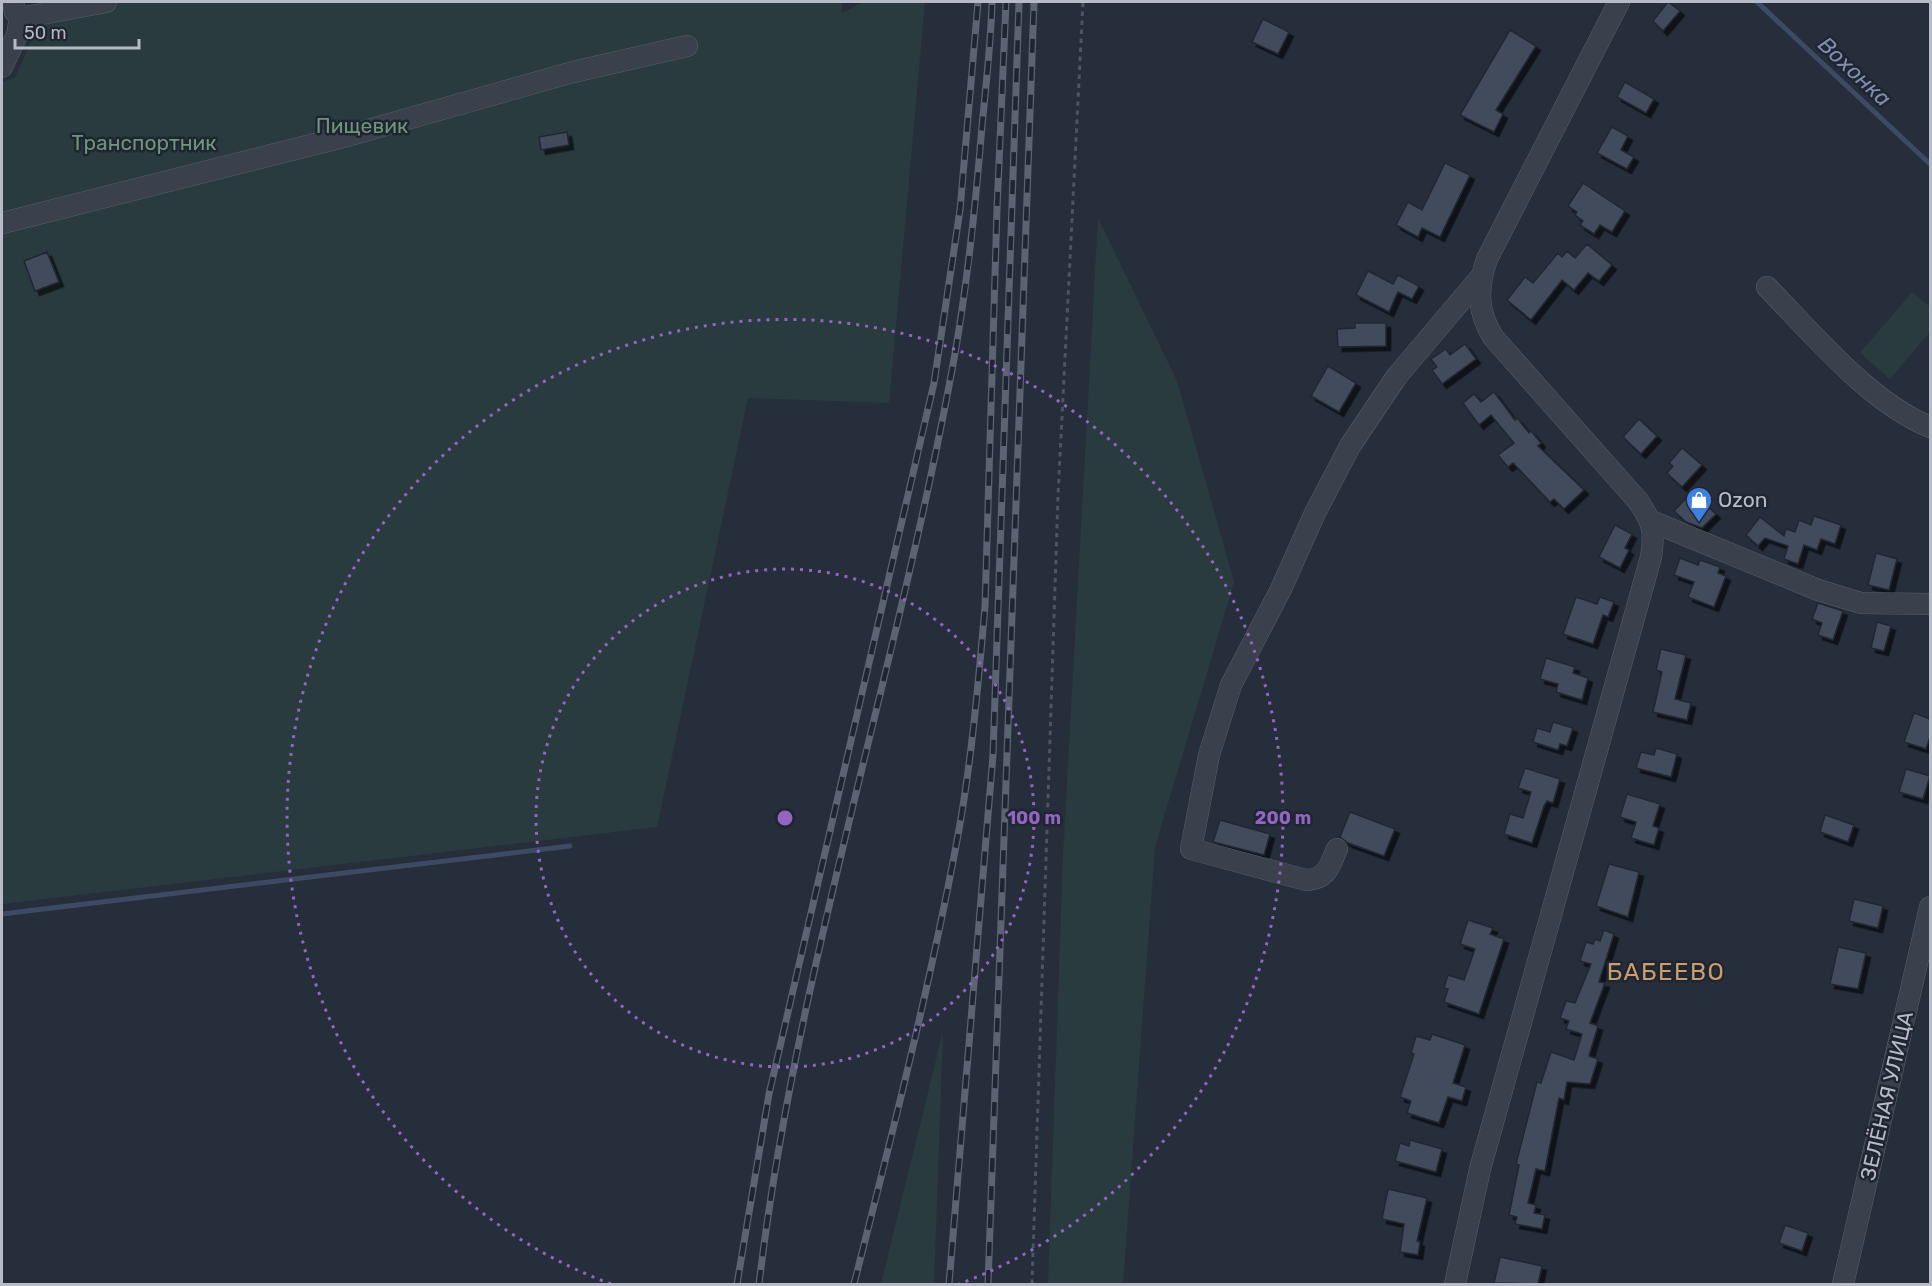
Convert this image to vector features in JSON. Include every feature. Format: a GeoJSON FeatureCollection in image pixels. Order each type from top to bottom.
{"type":"FeatureCollection","features":[{"type":"Feature","properties":{"kind":"street"},"geometry":{"type":"LineString","coordinates":[[2,67],[17,35],[17,10],[106,2]]}},
{"type":"Feature","properties":{"kind":"street"},"geometry":{"type":"LineString","coordinates":[[1337,849],[1327,873],[1319,880],[1306,880],[1191,849],[1209,755],[1231,685],[1281,589],[1315,513],[1350,446],[1397,376],[1426,340],[1457,309],[1480,278],[1487,259],[1619,2]]}},
{"type":"Feature","properties":{"kind":"street"},"geometry":{"type":"LineString","coordinates":[[2,223],[347,136],[573,72],[687,46]]}},
{"type":"Feature","properties":{"kind":"street"},"geometry":{"type":"LineString","coordinates":[[1455,1284],[1480,1169],[1651,557],[1654,538],[1652,521],[1638,501],[1493,337],[1483,320],[1479,303],[1480,278]]}},
{"type":"Feature","properties":{"kind":"street"},"geometry":{"type":"LineString","coordinates":[[1767,287],[1849,372],[1915,421],[1930,427]]}},
{"type":"Feature","properties":{"kind":"street"},"geometry":{"type":"LineString","coordinates":[[1652,521],[1818,590],[1850,600],[1861,603],[1930,604]]}},
{"type":"Feature","properties":{"kind":"street","name":"ЗЕЛЁНАЯ УЛИЦА"},"geometry":{"type":"LineString","coordinates":[[1843,1284],[1930,907]]}},
{"type":"Feature","properties":{"kind":"path"},"geometry":{"type":"LineString","coordinates":[[1032,1284],[1058,496],[1083,2]]}},
{"type":"Feature","properties":{"kind":"green space"},"geometry":{"type":"Polygon","coordinates":[[[48,2],[842,2],[842,13],[863,2],[925,2],[889,403],[748,398],[657,827],[2,904],[2,82],[15,78],[48,2]]]}},
{"type":"Feature","properties":{"kind":"green space"},"geometry":{"type":"Polygon","coordinates":[[[1098,218],[1177,381],[1234,582],[1155,847],[1123,1284],[1048,1284],[1063,856],[1098,218]]]}},
{"type":"Feature","properties":{"kind":"green space"},"geometry":{"type":"Polygon","coordinates":[[[1912,292],[1930,307],[1930,332],[1890,379],[1860,353],[1912,292]]]}},
{"type":"Feature","properties":{"kind":"green space"},"geometry":{"type":"Polygon","coordinates":[[[943,1031],[934,1284],[881,1284],[943,1031]]]}},
{"type":"Feature","properties":{"kind":"building"},"geometry":{"type":"Polygon","coordinates":[[[1668,2],[1680,11],[1663,31],[1653,21],[1668,2]]]}},
{"type":"Feature","properties":{"kind":"building"},"geometry":{"type":"Polygon","coordinates":[[[1263,19],[1289,32],[1278,54],[1252,42],[1263,19]]]}},
{"type":"Feature","properties":{"kind":"building"},"geometry":{"type":"Polygon","coordinates":[[[1510,30],[1536,46],[1496,110],[1503,114],[1494,132],[1460,115],[1510,30]]]}},
{"type":"Feature","properties":{"kind":"building"},"geometry":{"type":"Polygon","coordinates":[[[1625,82],[1654,99],[1646,113],[1617,97],[1625,82]]]}},
{"type":"Feature","properties":{"kind":"building"},"geometry":{"type":"Polygon","coordinates":[[[1612,127],[1628,136],[1621,150],[1634,157],[1627,169],[1597,153],[1612,127]]]}},
{"type":"Feature","properties":{"kind":"building"},"geometry":{"type":"Polygon","coordinates":[[[567,132],[569,145],[541,150],[539,137],[567,132]]]}},
{"type":"Feature","properties":{"kind":"building"},"geometry":{"type":"Polygon","coordinates":[[[1445,163],[1470,175],[1440,237],[1422,228],[1418,237],[1396,225],[1408,202],[1422,210],[1445,163]]]}},
{"type":"Feature","properties":{"kind":"building"},"geometry":{"type":"Polygon","coordinates":[[[1583,183],[1625,211],[1612,232],[1600,225],[1594,234],[1580,225],[1583,221],[1575,215],[1577,212],[1568,206],[1583,183]]]}},
{"type":"Feature","properties":{"kind":"building"},"geometry":{"type":"Polygon","coordinates":[[[1587,244],[1612,265],[1599,281],[1588,273],[1574,290],[1562,280],[1531,320],[1507,300],[1525,277],[1533,283],[1558,253],[1562,257],[1567,251],[1575,258],[1587,244]]]}},
{"type":"Feature","properties":{"kind":"building"},"geometry":{"type":"Polygon","coordinates":[[[47,252],[59,282],[35,291],[24,261],[47,252]]]}},
{"type":"Feature","properties":{"kind":"building"},"geometry":{"type":"Polygon","coordinates":[[[1368,271],[1393,284],[1398,275],[1419,286],[1412,299],[1398,292],[1389,312],[1356,295],[1368,271]]]}},
{"type":"Feature","properties":{"kind":"building"},"geometry":{"type":"Polygon","coordinates":[[[1355,323],[1386,323],[1386,346],[1338,347],[1337,329],[1355,328],[1355,323]]]}},
{"type":"Feature","properties":{"kind":"building"},"geometry":{"type":"Polygon","coordinates":[[[1465,344],[1476,359],[1442,384],[1432,370],[1437,367],[1431,359],[1446,349],[1450,355],[1465,344]]]}},
{"type":"Feature","properties":{"kind":"building"},"geometry":{"type":"Polygon","coordinates":[[[1328,366],[1356,383],[1339,412],[1311,396],[1328,366]]]}},
{"type":"Feature","properties":{"kind":"building"},"geometry":{"type":"Polygon","coordinates":[[[1494,392],[1515,420],[1517,418],[1541,443],[1538,446],[1584,490],[1564,509],[1554,499],[1550,502],[1513,463],[1508,467],[1498,455],[1514,443],[1491,415],[1479,425],[1463,403],[1474,394],[1481,402],[1494,392]]]}},
{"type":"Feature","properties":{"kind":"building"},"geometry":{"type":"Polygon","coordinates":[[[1639,419],[1657,436],[1641,454],[1623,437],[1639,419]]]}},
{"type":"Feature","properties":{"kind":"building"},"geometry":{"type":"Polygon","coordinates":[[[1682,448],[1702,465],[1682,487],[1667,473],[1673,466],[1669,463],[1682,448]]]}},
{"type":"Feature","properties":{"kind":"building"},"geometry":{"type":"Polygon","coordinates":[[[1692,492],[1716,514],[1702,528],[1686,522],[1674,511],[1692,492]]]}},
{"type":"Feature","properties":{"kind":"building"},"geometry":{"type":"Polygon","coordinates":[[[1814,516],[1841,525],[1835,544],[1821,539],[1817,550],[1804,545],[1798,564],[1784,559],[1788,546],[1765,538],[1758,546],[1746,535],[1760,517],[1784,536],[1786,529],[1795,532],[1799,520],[1811,525],[1814,516]]]}},
{"type":"Feature","properties":{"kind":"building"},"geometry":{"type":"Polygon","coordinates":[[[1615,525],[1632,534],[1625,548],[1629,550],[1620,568],[1599,557],[1615,525]]]}},
{"type":"Feature","properties":{"kind":"building"},"geometry":{"type":"Polygon","coordinates":[[[1876,553],[1897,559],[1889,590],[1868,585],[1876,553]]]}},
{"type":"Feature","properties":{"kind":"building"},"geometry":{"type":"Polygon","coordinates":[[[1680,558],[1698,565],[1700,560],[1720,567],[1718,573],[1726,576],[1714,607],[1688,597],[1694,582],[1674,575],[1680,558]]]}},
{"type":"Feature","properties":{"kind":"building"},"geometry":{"type":"Polygon","coordinates":[[[1576,597],[1597,604],[1600,597],[1614,602],[1608,617],[1603,615],[1593,644],[1563,634],[1576,597]]]}},
{"type":"Feature","properties":{"kind":"building"},"geometry":{"type":"Polygon","coordinates":[[[1818,603],[1843,611],[1833,640],[1818,635],[1822,623],[1812,619],[1818,603]]]}},
{"type":"Feature","properties":{"kind":"building"},"geometry":{"type":"Polygon","coordinates":[[[1877,622],[1891,626],[1884,651],[1871,648],[1877,622]]]}},
{"type":"Feature","properties":{"kind":"building"},"geometry":{"type":"Polygon","coordinates":[[[1661,649],[1686,655],[1675,699],[1691,703],[1687,720],[1653,712],[1662,672],[1656,670],[1661,649]]]}},
{"type":"Feature","properties":{"kind":"building"},"geometry":{"type":"Polygon","coordinates":[[[1546,658],[1575,667],[1573,673],[1588,678],[1582,700],[1556,692],[1558,684],[1540,679],[1546,658]]]}},
{"type":"Feature","properties":{"kind":"building"},"geometry":{"type":"Polygon","coordinates":[[[1914,713],[1930,719],[1930,737],[1926,749],[1904,742],[1914,713]]]}},
{"type":"Feature","properties":{"kind":"building"},"geometry":{"type":"Polygon","coordinates":[[[1553,722],[1573,728],[1567,746],[1560,744],[1558,750],[1533,742],[1537,728],[1550,732],[1553,722]]]}},
{"type":"Feature","properties":{"kind":"building"},"geometry":{"type":"Polygon","coordinates":[[[1656,748],[1677,754],[1671,777],[1636,768],[1641,752],[1654,755],[1656,748]]]}},
{"type":"Feature","properties":{"kind":"building"},"geometry":{"type":"Polygon","coordinates":[[[1525,768],[1560,779],[1553,803],[1547,801],[1544,806],[1532,843],[1504,834],[1510,814],[1523,818],[1531,792],[1518,788],[1525,768]]]}},
{"type":"Feature","properties":{"kind":"building"},"geometry":{"type":"Polygon","coordinates":[[[1906,769],[1930,776],[1923,799],[1899,792],[1906,769]]]}},
{"type":"Feature","properties":{"kind":"building"},"geometry":{"type":"Polygon","coordinates":[[[1627,794],[1660,804],[1653,826],[1659,828],[1654,845],[1631,838],[1636,822],[1620,817],[1627,794]]]}},
{"type":"Feature","properties":{"kind":"building"},"geometry":{"type":"Polygon","coordinates":[[[1350,812],[1395,829],[1384,856],[1348,843],[1340,837],[1350,812]]]}},
{"type":"Feature","properties":{"kind":"building"},"geometry":{"type":"Polygon","coordinates":[[[1825,815],[1854,825],[1848,842],[1820,832],[1825,815]]]}},
{"type":"Feature","properties":{"kind":"building"},"geometry":{"type":"Polygon","coordinates":[[[1220,820],[1270,834],[1264,855],[1213,842],[1220,820]]]}},
{"type":"Feature","properties":{"kind":"building"},"geometry":{"type":"Polygon","coordinates":[[[1609,864],[1639,872],[1628,917],[1596,906],[1609,864]]]}},
{"type":"Feature","properties":{"kind":"building"},"geometry":{"type":"Polygon","coordinates":[[[1854,899],[1883,906],[1878,928],[1849,921],[1854,899]]]}},
{"type":"Feature","properties":{"kind":"building"},"geometry":{"type":"Polygon","coordinates":[[[1468,920],[1493,928],[1490,934],[1504,939],[1479,1014],[1444,1002],[1448,989],[1444,988],[1448,975],[1464,980],[1475,949],[1460,944],[1468,920]]]}},
{"type":"Feature","properties":{"kind":"building"},"geometry":{"type":"Polygon","coordinates":[[[1604,930],[1614,934],[1599,982],[1605,983],[1590,1023],[1598,1026],[1589,1056],[1598,1059],[1590,1084],[1567,1082],[1564,1100],[1559,1098],[1545,1171],[1536,1169],[1528,1203],[1536,1205],[1534,1213],[1545,1215],[1542,1229],[1515,1224],[1517,1217],[1509,1215],[1519,1165],[1516,1164],[1537,1082],[1541,1083],[1551,1052],[1574,1060],[1582,1034],[1566,1029],[1569,1021],[1560,1018],[1566,1001],[1575,1003],[1591,964],[1580,961],[1586,942],[1593,944],[1595,939],[1600,941],[1604,930]]]}},
{"type":"Feature","properties":{"kind":"building"},"geometry":{"type":"Polygon","coordinates":[[[1838,947],[1866,953],[1858,989],[1830,984],[1838,947]]]}},
{"type":"Feature","properties":{"kind":"building"},"geometry":{"type":"Polygon","coordinates":[[[1432,1034],[1465,1045],[1453,1083],[1466,1087],[1462,1101],[1448,1097],[1439,1123],[1407,1113],[1411,1101],[1400,1097],[1414,1054],[1411,1053],[1416,1036],[1430,1040],[1432,1034]]]}},
{"type":"Feature","properties":{"kind":"building"},"geometry":{"type":"Polygon","coordinates":[[[1410,1140],[1442,1149],[1436,1172],[1395,1161],[1400,1143],[1409,1146],[1410,1140]]]}},
{"type":"Feature","properties":{"kind":"building"},"geometry":{"type":"Polygon","coordinates":[[[1388,1189],[1427,1198],[1417,1241],[1420,1242],[1418,1255],[1400,1252],[1404,1224],[1382,1219],[1388,1189]]]}},
{"type":"Feature","properties":{"kind":"building"},"geometry":{"type":"Polygon","coordinates":[[[1785,1225],[1808,1233],[1802,1251],[1779,1243],[1785,1225]]]}},
{"type":"Feature","properties":{"kind":"building"},"geometry":{"type":"Polygon","coordinates":[[[1500,1257],[1542,1266],[1538,1284],[1494,1283],[1500,1257]]]}},
{"type":"Feature","properties":{"kind":"waterway","name":"Вохонка"},"geometry":{"type":"LineString","coordinates":[[1757,2],[1930,164]]}},
{"type":"Feature","properties":{"kind":"waterway"},"geometry":{"type":"LineString","coordinates":[[2,914],[570,846]]}},
{"type":"Feature","properties":{"kind":"railway"},"geometry":{"type":"LineString","coordinates":[[737,1284],[769,1094],[934,383],[960,210],[978,2]]}},
{"type":"Feature","properties":{"kind":"railway"},"geometry":{"type":"LineString","coordinates":[[759,1284],[775,1170],[796,1058],[846,834],[926,499],[955,354],[973,224],[992,2]]}},
{"type":"Feature","properties":{"kind":"railway"},"geometry":{"type":"LineString","coordinates":[[854,1284],[895,1121],[945,901],[961,817],[974,727],[985,607],[997,209],[1006,2]]}},
{"type":"Feature","properties":{"kind":"railway"},"geometry":{"type":"LineString","coordinates":[[949,1284],[993,755],[1019,2]]}},
{"type":"Feature","properties":{"kind":"railway"},"geometry":{"type":"LineString","coordinates":[[988,1284],[1034,2]]}},
{"type":"Feature","properties":{"kind":"place","name":"Ozon"},"geometry":{"type":"Point","coordinates":[1699,523]}},
{"type":"Feature","properties":{"kind":"district","name":"БАБЕЕВО"},"geometry":{"type":"Point","coordinates":[1666,972]}},
{"type":"Feature","properties":{"kind":"park label","name":"Пищевик"},"geometry":{"type":"Point","coordinates":[362,126]}},
{"type":"Feature","properties":{"kind":"park label","name":"Транспортник"},"geometry":{"type":"Point","coordinates":[144,143]}}]}
